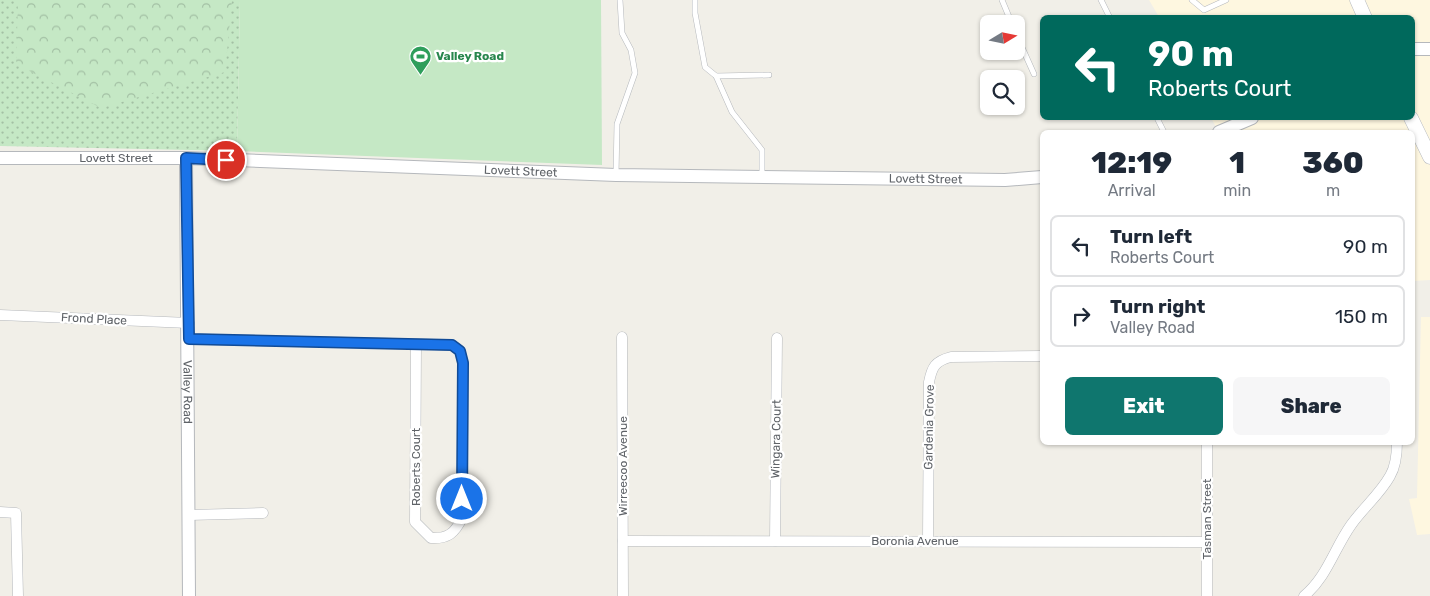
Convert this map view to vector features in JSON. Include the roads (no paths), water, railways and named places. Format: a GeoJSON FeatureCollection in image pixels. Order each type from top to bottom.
{"type":"FeatureCollection","features":[{"type":"Feature","properties":{"kind":"main road"},"geometry":{"type":"LineString","coordinates":[[1357,0],[1364,15]]}},
{"type":"Feature","properties":{"kind":"main road"},"geometry":{"type":"LineString","coordinates":[[1412,120],[1430,157]]}},
{"type":"Feature","properties":{"kind":"street"},"geometry":{"type":"LineString","coordinates":[[1415,49],[1430,48]]}},
{"type":"Feature","properties":{"kind":"street"},"geometry":{"type":"LineString","coordinates":[[1225,130],[1247,120]]}},
{"type":"Feature","properties":{"kind":"street","name":"Lovett Street"},"geometry":{"type":"LineString","coordinates":[[0,158],[186,158],[616,175],[762,178],[1005,180],[1040,177]]}},
{"type":"Feature","properties":{"kind":"street","name":"Valley Road"},"geometry":{"type":"LineString","coordinates":[[186,158],[189,323],[189,596]]}},
{"type":"Feature","properties":{"kind":"street","name":"Frond Place"},"geometry":{"type":"LineString","coordinates":[[0,314],[189,323]]}},
{"type":"Feature","properties":{"kind":"street","name":"Wirreecoo Avenue"},"geometry":{"type":"LineString","coordinates":[[622,337],[623,596]]}},
{"type":"Feature","properties":{"kind":"street","name":"Wingara Court"},"geometry":{"type":"LineString","coordinates":[[775,541],[777,338]]}},
{"type":"Feature","properties":{"kind":"street","name":"Roberts Court"},"geometry":{"type":"LineString","coordinates":[[189,339],[416,344],[452,345],[460,351],[463,363],[462,518],[456,532],[442,539],[431,538],[415,522],[416,344]]}},
{"type":"Feature","properties":{"kind":"street","name":"Gardenia Grove"},"geometry":{"type":"LineString","coordinates":[[928,541],[928,382],[931,369],[939,360],[950,357],[1040,356]]}},
{"type":"Feature","properties":{"kind":"street","name":"Tasman Street"},"geometry":{"type":"LineString","coordinates":[[1207,445],[1207,596]]}},
{"type":"Feature","properties":{"kind":"street"},"geometry":{"type":"LineString","coordinates":[[1304,596],[1316,586],[1350,526],[1390,476],[1397,456],[1397,445]]}},
{"type":"Feature","properties":{"kind":"street"},"geometry":{"type":"LineString","coordinates":[[0,512],[16,513],[18,596]]}},
{"type":"Feature","properties":{"kind":"street"},"geometry":{"type":"LineString","coordinates":[[189,515],[263,513]]}},
{"type":"Feature","properties":{"kind":"street","name":"Boronia Avenue"},"geometry":{"type":"LineString","coordinates":[[623,541],[1206,542]]}},
{"type":"Feature","properties":{"kind":"lane"},"geometry":{"type":"LineString","coordinates":[[616,175],[617,124],[635,73],[630,50],[622,32],[620,0]]}},
{"type":"Feature","properties":{"kind":"lane"},"geometry":{"type":"LineString","coordinates":[[695,0],[694,13],[704,67],[716,76],[732,112],[762,150],[762,178]]}},
{"type":"Feature","properties":{"kind":"lane"},"geometry":{"type":"LineString","coordinates":[[1002,0],[1008,15]]}},
{"type":"Feature","properties":{"kind":"lane"},"geometry":{"type":"LineString","coordinates":[[1101,0],[1108,15]]}},
{"type":"Feature","properties":{"kind":"lane"},"geometry":{"type":"LineString","coordinates":[[1192,0],[1204,10],[1226,0]]}},
{"type":"Feature","properties":{"kind":"lane"},"geometry":{"type":"LineString","coordinates":[[1025,54],[1034,74]]}},
{"type":"Feature","properties":{"kind":"lane"},"geometry":{"type":"LineString","coordinates":[[716,76],[769,76]]}},
{"type":"Feature","properties":{"kind":"place","name":"Valley Road"},"geometry":{"type":"Point","coordinates":[420,75]}}]}
